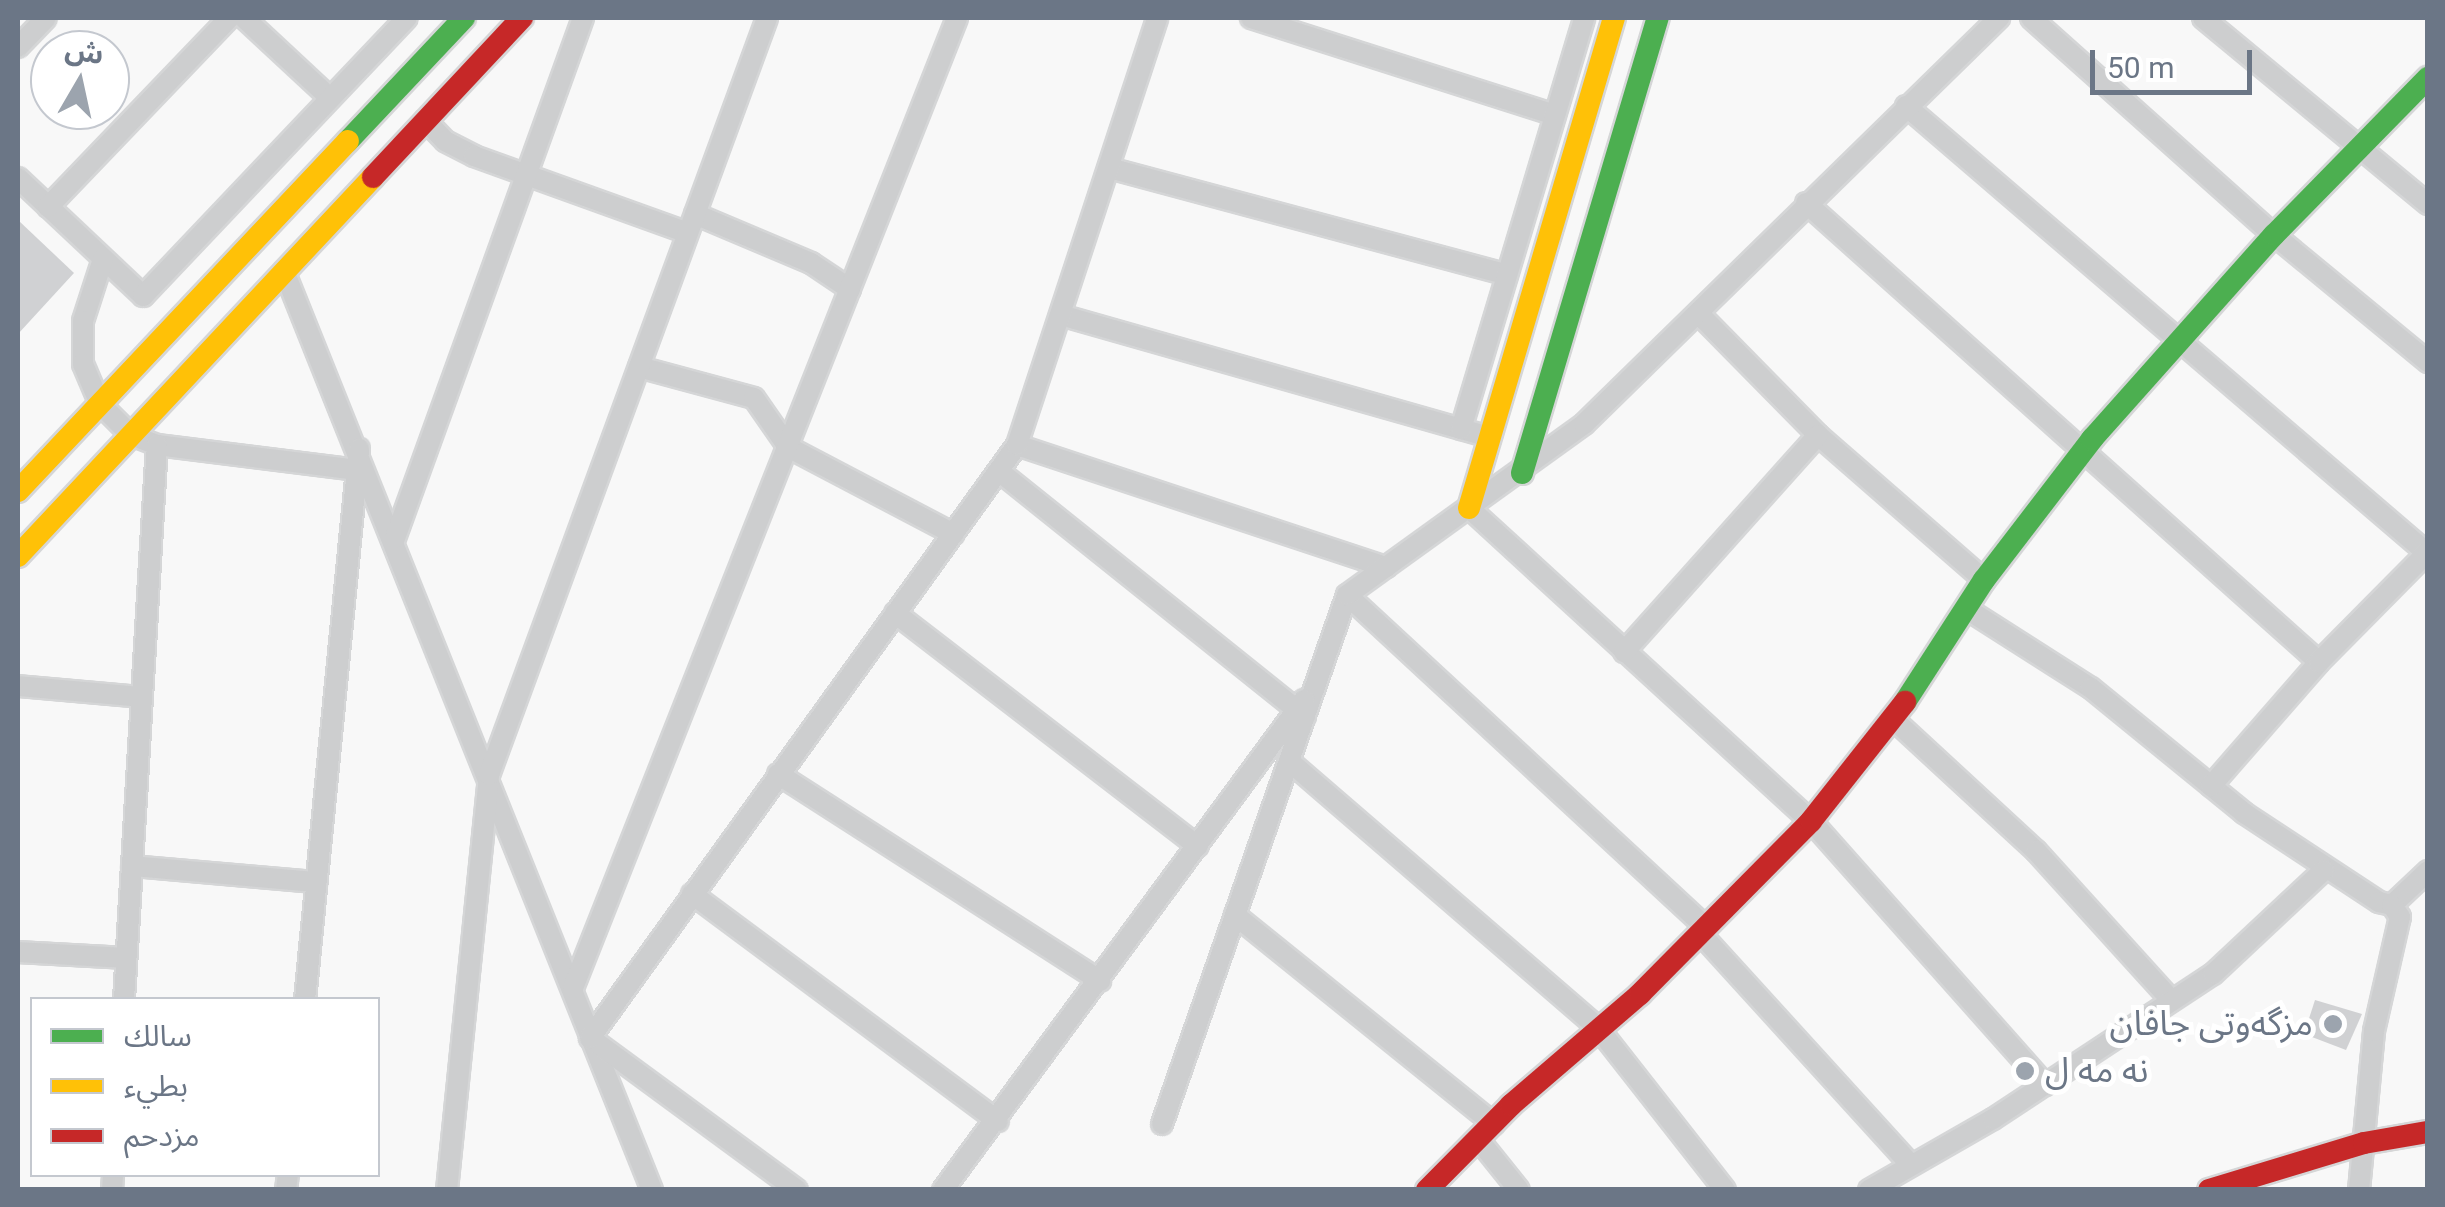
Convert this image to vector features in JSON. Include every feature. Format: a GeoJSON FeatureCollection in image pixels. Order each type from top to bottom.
{"type":"FeatureCollection","features":[{"type":"Feature","properties":{"kind":"street"},"geometry":{"type":"LineString","coordinates":[[18,47],[46,18]]}},
{"type":"Feature","properties":{"kind":"street"},"geometry":{"type":"LineString","coordinates":[[48,208],[229,18]]}},
{"type":"Feature","properties":{"kind":"street"},"geometry":{"type":"LineString","coordinates":[[244,18],[330,98]]}},
{"type":"Feature","properties":{"kind":"street"},"geometry":{"type":"LineString","coordinates":[[18,178],[143,296],[407,18]]}},
{"type":"Feature","properties":{"kind":"street"},"geometry":{"type":"LineString","coordinates":[[18,491],[464,18]]}},
{"type":"Feature","properties":{"kind":"street"},"geometry":{"type":"LineString","coordinates":[[18,556],[522,18]]}},
{"type":"Feature","properties":{"kind":"street"},"geometry":{"type":"LineString","coordinates":[[395,538],[583,18]]}},
{"type":"Feature","properties":{"kind":"street"},"geometry":{"type":"LineString","coordinates":[[447,1190],[489,775],[767,18]]}},
{"type":"Feature","properties":{"kind":"street"},"geometry":{"type":"LineString","coordinates":[[574,988],[957,18]]}},
{"type":"Feature","properties":{"kind":"street"},"geometry":{"type":"LineString","coordinates":[[590,1038],[1017,445],[1157,18]]}},
{"type":"Feature","properties":{"kind":"street"},"geometry":{"type":"LineString","coordinates":[[1252,18],[1555,115]]}},
{"type":"Feature","properties":{"kind":"street"},"geometry":{"type":"LineString","coordinates":[[1461,429],[1584,18]]}},
{"type":"Feature","properties":{"kind":"street"},"geometry":{"type":"LineString","coordinates":[[1468,508],[1614,18]]}},
{"type":"Feature","properties":{"kind":"street"},"geometry":{"type":"LineString","coordinates":[[1522,473],[1658,18]]}},
{"type":"Feature","properties":{"kind":"street"},"geometry":{"type":"LineString","coordinates":[[943,1190],[1301,713],[1317,682],[1348,595],[1522,473],[1584,424],[1806,203],[2000,18]]}},
{"type":"Feature","properties":{"kind":"street"},"geometry":{"type":"LineString","coordinates":[[2031,18],[2274,235],[2428,362]]}},
{"type":"Feature","properties":{"kind":"street"},"geometry":{"type":"LineString","coordinates":[[2203,18],[2428,204]]}},
{"type":"Feature","properties":{"kind":"street"},"geometry":{"type":"LineString","coordinates":[[1428,1190],[1811,821],[1892,720],[1970,611],[1984,580],[2082,452],[2274,235],[2428,78]]}},
{"type":"Feature","properties":{"kind":"street"},"geometry":{"type":"LineString","coordinates":[[1906,106],[2427,553],[2318,662],[2211,786]]}},
{"type":"Feature","properties":{"kind":"street"},"geometry":{"type":"LineString","coordinates":[[425,120],[460,148],[796,256],[850,289]]}},
{"type":"Feature","properties":{"kind":"street"},"geometry":{"type":"LineString","coordinates":[[1109,168],[1507,275]]}},
{"type":"Feature","properties":{"kind":"street"},"geometry":{"type":"LineString","coordinates":[[1806,203],[2318,662]]}},
{"type":"Feature","properties":{"kind":"street"},"geometry":{"type":"LineString","coordinates":[[103,259],[83,321],[83,364],[100,404],[130,435],[157,445],[356,470]]}},
{"type":"Feature","properties":{"kind":"street"},"geometry":{"type":"LineString","coordinates":[[284,271],[359,446],[652,1190]]}},
{"type":"Feature","properties":{"kind":"street"},"geometry":{"type":"LineString","coordinates":[[1698,313],[1818,435],[1984,580]]}},
{"type":"Feature","properties":{"kind":"street"},"geometry":{"type":"LineString","coordinates":[[1060,315],[1488,437]]}},
{"type":"Feature","properties":{"kind":"street"},"geometry":{"type":"LineString","coordinates":[[638,368],[754,398],[788,447],[954,534]]}},
{"type":"Feature","properties":{"kind":"street"},"geometry":{"type":"LineString","coordinates":[[1624,652],[1818,435]]}},
{"type":"Feature","properties":{"kind":"street"},"geometry":{"type":"LineString","coordinates":[[124,997],[157,445]]}},
{"type":"Feature","properties":{"kind":"street"},"geometry":{"type":"LineString","coordinates":[[1017,445],[1386,567]]}},
{"type":"Feature","properties":{"kind":"street"},"geometry":{"type":"LineString","coordinates":[[305,997],[359,446]]}},
{"type":"Feature","properties":{"kind":"street"},"geometry":{"type":"LineString","coordinates":[[1000,472],[1301,713]]}},
{"type":"Feature","properties":{"kind":"street"},"geometry":{"type":"LineString","coordinates":[[1468,508],[1811,821],[2045,1085]]}},
{"type":"Feature","properties":{"kind":"street"},"geometry":{"type":"LineString","coordinates":[[1348,595],[1702,930],[1910,1164]]}},
{"type":"Feature","properties":{"kind":"street"},"geometry":{"type":"LineString","coordinates":[[1970,611],[2090,688],[2211,786],[2324,870],[2392,905],[2400,917],[2374,1030],[2359,1190]]}},
{"type":"Feature","properties":{"kind":"street"},"geometry":{"type":"LineString","coordinates":[[895,613],[1198,846]]}},
{"type":"Feature","properties":{"kind":"street"},"geometry":{"type":"LineString","coordinates":[[18,686],[142,697]]}},
{"type":"Feature","properties":{"kind":"street"},"geometry":{"type":"LineString","coordinates":[[1162,1124],[1290,761],[1301,713]]}},
{"type":"Feature","properties":{"kind":"street"},"geometry":{"type":"LineString","coordinates":[[1892,720],[2036,851],[2170,1000]]}},
{"type":"Feature","properties":{"kind":"street"},"geometry":{"type":"LineString","coordinates":[[1290,761],[1598,1028],[1725,1190]]}},
{"type":"Feature","properties":{"kind":"street"},"geometry":{"type":"LineString","coordinates":[[778,774],[1100,981]]}},
{"type":"Feature","properties":{"kind":"street"},"geometry":{"type":"LineString","coordinates":[[132,866],[316,882]]}},
{"type":"Feature","properties":{"kind":"street"},"geometry":{"type":"LineString","coordinates":[[1869,1190],[2045,1085],[2213,974],[2324,870]]}},
{"type":"Feature","properties":{"kind":"street"},"geometry":{"type":"LineString","coordinates":[[2392,905],[2428,871]]}},
{"type":"Feature","properties":{"kind":"street"},"geometry":{"type":"LineString","coordinates":[[692,894],[998,1121]]}},
{"type":"Feature","properties":{"kind":"street"},"geometry":{"type":"LineString","coordinates":[[1236,915],[1486,1132],[1520,1190]]}},
{"type":"Feature","properties":{"kind":"street"},"geometry":{"type":"LineString","coordinates":[[18,952],[126,958]]}},
{"type":"Feature","properties":{"kind":"street"},"geometry":{"type":"LineString","coordinates":[[590,1038],[798,1190]]}},
{"type":"Feature","properties":{"kind":"street"},"geometry":{"type":"LineString","coordinates":[[2210,1190],[2364,1143],[2428,1132]]}},
{"type":"Feature","properties":{"kind":"building"},"geometry":{"type":"Polygon","coordinates":[[[18,220],[74,273],[18,334],[18,220]]]}},
{"type":"Feature","properties":{"kind":"building"},"geometry":{"type":"Polygon","coordinates":[[[2315,1000],[2362,1014],[2346,1050],[2304,1034],[2315,1000]]]}},
{"type":"Feature","properties":{"kind":"traffic: fast"},"geometry":{"type":"LineString","coordinates":[[348,141],[464,18]]}},
{"type":"Feature","properties":{"kind":"traffic: fast"},"geometry":{"type":"LineString","coordinates":[[1522,473],[1658,18]]}},
{"type":"Feature","properties":{"kind":"traffic: fast"},"geometry":{"type":"LineString","coordinates":[[1905,702],[1984,580],[2092,439],[2274,235],[2428,78]]}},
{"type":"Feature","properties":{"kind":"traffic: slow"},"geometry":{"type":"LineString","coordinates":[[1469,508],[1614,18]]}},
{"type":"Feature","properties":{"kind":"traffic: slow"},"geometry":{"type":"LineString","coordinates":[[18,491],[348,141]]}},
{"type":"Feature","properties":{"kind":"traffic: slow"},"geometry":{"type":"LineString","coordinates":[[18,556],[373,177]]}},
{"type":"Feature","properties":{"kind":"traffic: jam"},"geometry":{"type":"LineString","coordinates":[[373,177],[522,18]]}},
{"type":"Feature","properties":{"kind":"traffic: jam"},"geometry":{"type":"LineString","coordinates":[[1427,1190],[1511,1105],[1640,994],[1811,821],[1905,702]]}},
{"type":"Feature","properties":{"kind":"traffic: jam"},"geometry":{"type":"LineString","coordinates":[[2209,1190],[2364,1143],[2428,1132]]}},
{"type":"Feature","properties":{"kind":"place","name":"مزگەوتی جافان"},"geometry":{"type":"Point","coordinates":[2333,1024]}},
{"type":"Feature","properties":{"kind":"place","name":"نه مه ل"},"geometry":{"type":"Point","coordinates":[2025,1071]}}]}
